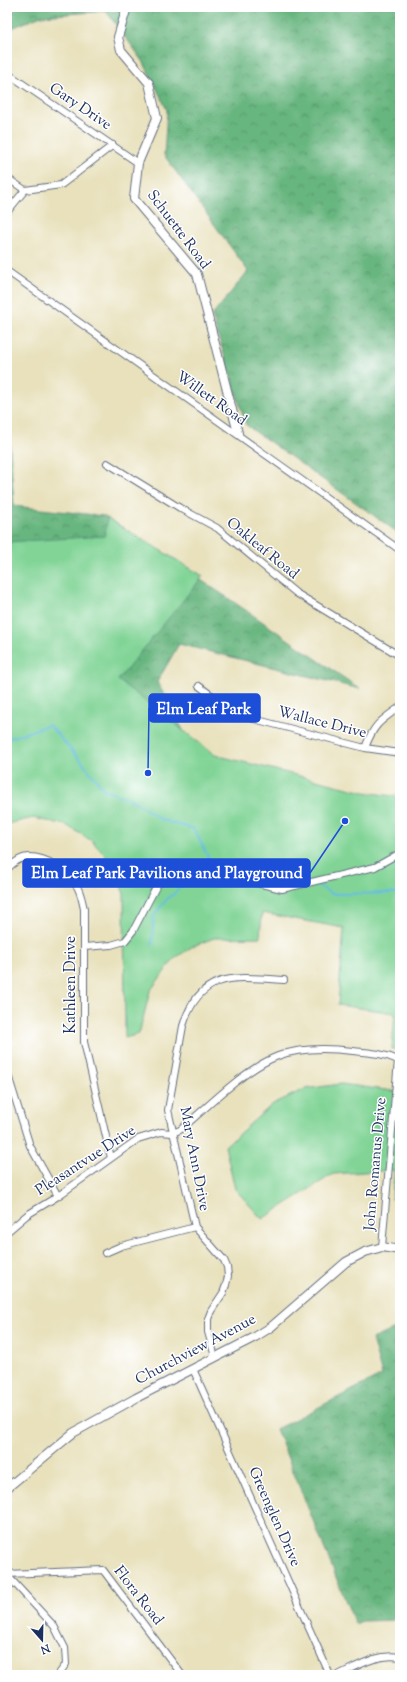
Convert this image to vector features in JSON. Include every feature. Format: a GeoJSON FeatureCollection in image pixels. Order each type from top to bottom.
{"type":"FeatureCollection","features":[{"type":"Feature","properties":{"kind":"street","name":"Schuette Road"},"geometry":{"type":"LineString","coordinates":[[127,7],[118,37],[121,50],[148,83],[157,118],[138,163],[134,199],[197,274],[238,433]]}},
{"type":"Feature","properties":{"kind":"street","name":"Gary Drive"},"geometry":{"type":"LineString","coordinates":[[7,73],[138,163]]}},
{"type":"Feature","properties":{"kind":"street"},"geometry":{"type":"LineString","coordinates":[[7,178],[24,190],[61,185],[113,145]]}},
{"type":"Feature","properties":{"kind":"street"},"geometry":{"type":"LineString","coordinates":[[7,212],[24,190]]}},
{"type":"Feature","properties":{"kind":"street","name":"Willett Road"},"geometry":{"type":"LineString","coordinates":[[7,271],[238,433],[400,550]]}},
{"type":"Feature","properties":{"kind":"street","name":"Oakleaf Road"},"geometry":{"type":"LineString","coordinates":[[107,463],[180,508],[217,528],[296,593],[400,656]]}},
{"type":"Feature","properties":{"kind":"street","name":"Wallace Drive"},"geometry":{"type":"LineString","coordinates":[[199,686],[219,702],[238,713],[254,719],[365,748],[400,753]]}},
{"type":"Feature","properties":{"kind":"street"},"geometry":{"type":"LineString","coordinates":[[365,748],[372,731],[381,720],[400,707]]}},
{"type":"Feature","properties":{"kind":"street"},"geometry":{"type":"LineString","coordinates":[[84,947],[111,945],[125,941],[133,931],[157,885],[165,876],[173,871],[184,869],[201,870],[282,889],[375,867],[400,853]]}},
{"type":"Feature","properties":{"kind":"street","name":"Kathleen Drive"},"geometry":{"type":"LineString","coordinates":[[7,869],[14,863],[28,857],[55,864],[76,884],[81,895],[84,909],[84,1042],[111,1158]]}},
{"type":"Feature","properties":{"kind":"street","name":"Mary Ann Drive"},"geometry":{"type":"LineString","coordinates":[[215,1357],[208,1332],[208,1319],[211,1311],[223,1294],[228,1276],[224,1260],[195,1227],[172,1133],[168,1110],[183,1026],[187,1012],[195,999],[207,986],[221,981],[238,978],[284,980]]}},
{"type":"Feature","properties":{"kind":"street","name":"Pleasantvue Drive"},"geometry":{"type":"LineString","coordinates":[[7,1232],[27,1215],[58,1196],[138,1139],[161,1132],[172,1133],[180,1130],[237,1082],[258,1067],[278,1056],[311,1049],[334,1048],[387,1055],[398,1060]]}},
{"type":"Feature","properties":{"kind":"street","name":"John Romanus Drive"},"geometry":{"type":"LineString","coordinates":[[382,1247],[398,1060]]}},
{"type":"Feature","properties":{"kind":"street"},"geometry":{"type":"LineString","coordinates":[[7,1072],[30,1146],[58,1196]]}},
{"type":"Feature","properties":{"kind":"street"},"geometry":{"type":"LineString","coordinates":[[105,1253],[121,1246],[195,1227]]}},
{"type":"Feature","properties":{"kind":"street","name":"Churchview Avenue"},"geometry":{"type":"LineString","coordinates":[[7,1488],[73,1433],[136,1398],[255,1338],[271,1327],[346,1262],[365,1252],[382,1247],[400,1250]]}},
{"type":"Feature","properties":{"kind":"street","name":"Greenglen Drive"},"geometry":{"type":"LineString","coordinates":[[193,1369],[330,1675]]}},
{"type":"Feature","properties":{"kind":"street","name":"Flora Road"},"geometry":{"type":"LineString","coordinates":[[7,1574],[103,1570],[182,1675]]}},
{"type":"Feature","properties":{"kind":"street"},"geometry":{"type":"LineString","coordinates":[[7,1574],[54,1626],[65,1648],[66,1664],[58,1675]]}},
{"type":"Feature","properties":{"kind":"street"},"geometry":{"type":"LineString","coordinates":[[338,1675],[380,1656],[400,1657]]}},
{"type":"Feature","properties":{"kind":"green space"},"geometry":{"type":"Polygon","coordinates":[[[7,7],[400,7],[400,534],[246,425],[212,316],[248,271],[164,155],[167,110],[143,61],[106,11],[41,16],[7,30],[7,7]]]}},
{"type":"Feature","properties":{"kind":"green space"},"geometry":{"type":"Polygon","coordinates":[[[7,432],[9,433],[14,506],[104,516],[228,598],[360,689],[179,644],[157,682],[183,730],[7,816],[7,432]]]}},
{"type":"Feature","properties":{"kind":"green space"},"geometry":{"type":"Polygon","coordinates":[[[107,518],[203,576],[118,680],[215,755],[364,792],[400,797],[400,1050],[392,1049],[395,1013],[338,1005],[344,928],[262,913],[260,937],[214,938],[193,946],[174,959],[150,991],[139,1034],[125,1038],[124,894],[113,864],[92,841],[66,825],[33,818],[7,824],[7,542],[105,536],[107,518]]]}},
{"type":"Feature","properties":{"kind":"green space"},"geometry":{"type":"Polygon","coordinates":[[[341,1084],[400,1092],[400,1200],[392,1199],[394,1170],[333,1174],[262,1219],[235,1189],[225,1146],[273,1104],[305,1089],[341,1084]]]}},
{"type":"Feature","properties":{"kind":"green space"},"geometry":{"type":"Polygon","coordinates":[[[400,1327],[400,1620],[362,1621],[355,1624],[276,1429],[382,1375],[372,1339],[400,1327]]]}},
{"type":"Feature","properties":{"kind":"waterway"},"geometry":{"type":"LineString","coordinates":[[7,739],[49,725],[84,764],[104,790],[132,800],[162,820],[194,829],[209,859]]}},
{"type":"Feature","properties":{"kind":"waterway"},"geometry":{"type":"LineString","coordinates":[[152,944],[153,917],[183,882],[194,875]]}},
{"type":"Feature","properties":{"kind":"waterway"},"geometry":{"type":"LineString","coordinates":[[319,886],[332,894],[400,893]]}},
{"type":"Feature","properties":{"kind":"place","name":"Elm Leaf Park"},"geometry":{"type":"Point","coordinates":[148,773]}},
{"type":"Feature","properties":{"kind":"place","name":"Elm Leaf Park Pavilions and Playground"},"geometry":{"type":"Point","coordinates":[345,821]}}]}
